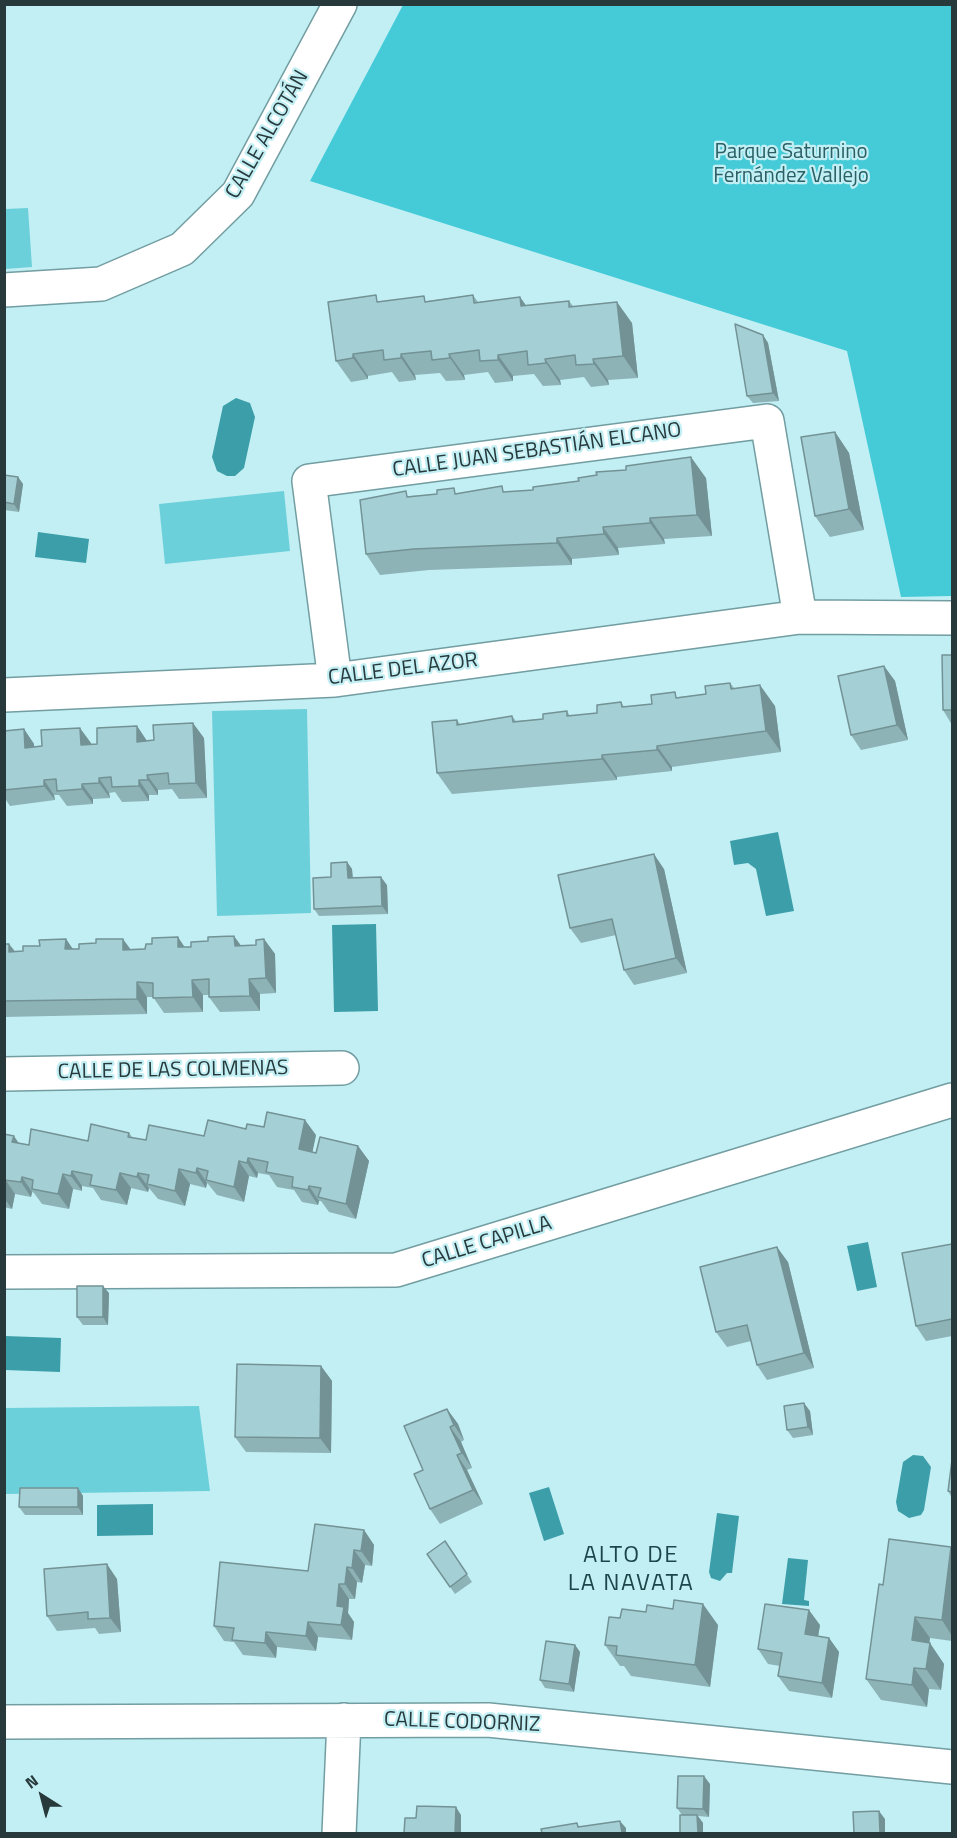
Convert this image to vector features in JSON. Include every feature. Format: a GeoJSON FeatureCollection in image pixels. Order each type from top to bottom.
{"type":"FeatureCollection","features":[{"type":"Feature","properties":{"kind":"street","name":"CALLE ALCOTÁN"},"geometry":{"type":"LineString","coordinates":[[4,290],[101,284],[182,249],[238,194],[340,4]]}},
{"type":"Feature","properties":{"kind":"street","name":"CALLE JUAN SEBASTIÁN ELCANO"},"geometry":{"type":"LineString","coordinates":[[335,680],[309,481],[767,421],[800,617]]}},
{"type":"Feature","properties":{"kind":"street","name":"CALLE DEL AZOR"},"geometry":{"type":"LineString","coordinates":[[4,695],[335,680],[800,617],[952,618]]}},
{"type":"Feature","properties":{"kind":"street","name":"CALLE DE LAS COLMENAS"},"geometry":{"type":"LineString","coordinates":[[4,1074],[342,1068]]}},
{"type":"Feature","properties":{"kind":"street","name":"CALLE CAPILLA"},"geometry":{"type":"LineString","coordinates":[[4,1272],[396,1270],[952,1100]]}},
{"type":"Feature","properties":{"kind":"street"},"geometry":{"type":"LineString","coordinates":[[339,1833],[345,1720]]}},
{"type":"Feature","properties":{"kind":"street","name":"CALLE CODORNIZ"},"geometry":{"type":"LineString","coordinates":[[4,1722],[488,1720],[952,1767]]}},
{"type":"Feature","properties":{"kind":"shaded area"},"geometry":{"type":"Polygon","coordinates":[[[28,208],[32,267],[5,269],[5,209],[28,208]]]}},
{"type":"Feature","properties":{"kind":"shaded area"},"geometry":{"type":"Polygon","coordinates":[[[236,398],[250,403],[255,417],[244,468],[235,476],[227,476],[217,471],[212,457],[223,406],[236,398]]]}},
{"type":"Feature","properties":{"kind":"shaded area"},"geometry":{"type":"Polygon","coordinates":[[[284,491],[290,551],[165,564],[159,504],[284,491]]]}},
{"type":"Feature","properties":{"kind":"shaded area"},"geometry":{"type":"Polygon","coordinates":[[[38,532],[89,539],[86,563],[35,557],[38,532]]]}},
{"type":"Feature","properties":{"kind":"shaded area"},"geometry":{"type":"Polygon","coordinates":[[[307,709],[311,913],[217,916],[212,711],[307,709]]]}},
{"type":"Feature","properties":{"kind":"shaded area"},"geometry":{"type":"Polygon","coordinates":[[[778,832],[794,911],[766,916],[756,869],[748,863],[734,865],[730,841],[778,832]]]}},
{"type":"Feature","properties":{"kind":"shaded area"},"geometry":{"type":"Polygon","coordinates":[[[376,924],[378,1011],[334,1012],[332,925],[376,924]]]}},
{"type":"Feature","properties":{"kind":"shaded area"},"geometry":{"type":"Polygon","coordinates":[[[868,1242],[877,1287],[857,1291],[847,1246],[868,1242]]]}},
{"type":"Feature","properties":{"kind":"shaded area"},"geometry":{"type":"Polygon","coordinates":[[[5,1336],[61,1338],[60,1372],[5,1370],[5,1336]]]}},
{"type":"Feature","properties":{"kind":"shaded area"},"geometry":{"type":"Polygon","coordinates":[[[199,1406],[210,1491],[5,1494],[4,1408],[199,1406]]]}},
{"type":"Feature","properties":{"kind":"shaded area"},"geometry":{"type":"Polygon","coordinates":[[[913,1455],[923,1456],[931,1467],[924,1510],[921,1515],[909,1518],[898,1511],[896,1502],[903,1462],[913,1455]]]}},
{"type":"Feature","properties":{"kind":"shaded area"},"geometry":{"type":"Polygon","coordinates":[[[549,1487],[564,1534],[544,1541],[529,1493],[549,1487]]]}},
{"type":"Feature","properties":{"kind":"shaded area"},"geometry":{"type":"Polygon","coordinates":[[[153,1504],[153,1535],[97,1536],[97,1505],[153,1504]]]}},
{"type":"Feature","properties":{"kind":"shaded area"},"geometry":{"type":"Polygon","coordinates":[[[717,1513],[739,1516],[732,1573],[727,1573],[720,1581],[711,1578],[709,1572],[717,1513]]]}},
{"type":"Feature","properties":{"kind":"shaded area"},"geometry":{"type":"Polygon","coordinates":[[[788,1558],[808,1560],[804,1600],[809,1601],[809,1606],[782,1604],[788,1558]]]}},
{"type":"Feature","properties":{"kind":"green space","name":"Parque Saturnino Fernández Vallejo"},"geometry":{"type":"Polygon","coordinates":[[[403,5],[952,5],[952,596],[901,597],[847,351],[310,181],[403,5]]]}},
{"type":"Feature","properties":{"kind":"building"},"geometry":{"type":"Polygon","coordinates":[[[376,295],[377,302],[424,296],[425,302],[473,295],[474,303],[520,297],[521,306],[569,301],[569,307],[617,302],[623,356],[593,359],[594,364],[576,365],[575,355],[545,359],[546,363],[528,365],[527,351],[498,355],[498,360],[480,361],[479,350],[449,354],[450,358],[432,360],[431,351],[401,354],[401,358],[384,360],[383,350],[353,354],[353,358],[336,361],[328,302],[376,295]]]}},
{"type":"Feature","properties":{"kind":"building"},"geometry":{"type":"Polygon","coordinates":[[[735,324],[763,335],[773,393],[747,396],[735,324]]]}},
{"type":"Feature","properties":{"kind":"building"},"geometry":{"type":"Polygon","coordinates":[[[835,432],[849,509],[815,516],[801,437],[835,432]]]}},
{"type":"Feature","properties":{"kind":"building"},"geometry":{"type":"Polygon","coordinates":[[[691,457],[697,515],[650,518],[650,523],[603,527],[604,534],[557,538],[557,543],[414,549],[366,554],[360,500],[406,491],[407,497],[437,494],[437,490],[454,488],[455,494],[502,486],[503,492],[533,490],[533,487],[579,481],[578,478],[597,475],[596,472],[626,470],[626,466],[691,457]]]}},
{"type":"Feature","properties":{"kind":"building"},"geometry":{"type":"Polygon","coordinates":[[[4,475],[18,477],[14,504],[4,502],[4,475]]]}},
{"type":"Feature","properties":{"kind":"building"},"geometry":{"type":"Polygon","coordinates":[[[942,655],[952,655],[952,710],[943,710],[942,655]]]}},
{"type":"Feature","properties":{"kind":"building"},"geometry":{"type":"Polygon","coordinates":[[[884,666],[897,725],[851,735],[838,676],[884,666]]]}},
{"type":"Feature","properties":{"kind":"building"},"geometry":{"type":"Polygon","coordinates":[[[730,683],[731,689],[760,685],[766,731],[657,746],[657,750],[602,755],[602,759],[437,773],[432,722],[457,720],[457,725],[512,716],[513,722],[543,719],[543,714],[567,711],[567,716],[597,713],[597,705],[621,702],[622,707],[652,704],[651,695],[675,692],[676,698],[706,694],[705,686],[730,683]]]}},
{"type":"Feature","properties":{"kind":"building"},"geometry":{"type":"Polygon","coordinates":[[[193,723],[196,783],[169,784],[168,773],[147,775],[148,780],[139,780],[139,786],[112,787],[111,777],[99,778],[99,783],[82,784],[82,789],[57,791],[56,779],[44,780],[44,786],[4,790],[4,731],[24,729],[25,748],[42,746],[41,730],[80,728],[81,745],[97,744],[97,728],[137,726],[137,742],[154,740],[153,725],[193,723]]]}},
{"type":"Feature","properties":{"kind":"building"},"geometry":{"type":"Polygon","coordinates":[[[654,854],[676,958],[624,970],[612,919],[570,928],[558,875],[654,854]]]}},
{"type":"Feature","properties":{"kind":"building"},"geometry":{"type":"Polygon","coordinates":[[[347,862],[348,878],[381,877],[382,906],[314,909],[313,878],[331,877],[331,863],[347,862]]]}},
{"type":"Feature","properties":{"kind":"building"},"geometry":{"type":"Polygon","coordinates":[[[234,936],[235,946],[256,945],[256,940],[264,939],[266,978],[249,979],[250,996],[209,997],[209,979],[192,980],[193,997],[153,998],[153,983],[137,982],[137,999],[4,1001],[4,944],[9,944],[9,952],[23,951],[23,946],[40,946],[39,940],[66,939],[65,949],[79,949],[79,944],[96,943],[96,939],[123,939],[123,950],[145,949],[146,944],[152,944],[152,938],[178,937],[178,947],[191,947],[191,942],[208,941],[208,937],[234,936]]]}},
{"type":"Feature","properties":{"kind":"building"},"geometry":{"type":"Polygon","coordinates":[[[267,1112],[305,1120],[299,1149],[316,1153],[320,1137],[358,1146],[346,1204],[318,1197],[321,1188],[309,1186],[308,1190],[292,1187],[293,1177],[266,1172],[268,1162],[248,1158],[247,1163],[239,1161],[234,1187],[206,1180],[208,1171],[197,1168],[196,1173],[179,1169],[175,1191],[147,1184],[149,1175],[138,1173],[137,1177],[120,1173],[116,1190],[90,1185],[92,1175],[72,1171],[71,1176],[63,1174],[58,1194],[32,1189],[33,1180],[22,1177],[21,1182],[4,1180],[4,1134],[14,1136],[12,1142],[29,1145],[31,1129],[88,1141],[91,1124],[129,1133],[128,1137],[146,1140],[149,1125],[204,1136],[208,1120],[246,1129],[247,1124],[264,1127],[267,1112]]]}},
{"type":"Feature","properties":{"kind":"building"},"geometry":{"type":"Polygon","coordinates":[[[952,1244],[952,1319],[916,1326],[902,1253],[952,1244]]]}},
{"type":"Feature","properties":{"kind":"building"},"geometry":{"type":"Polygon","coordinates":[[[777,1247],[804,1353],[757,1365],[747,1325],[716,1332],[700,1267],[777,1247]]]}},
{"type":"Feature","properties":{"kind":"building"},"geometry":{"type":"Polygon","coordinates":[[[77,1286],[103,1286],[103,1317],[77,1317],[77,1286]]]}},
{"type":"Feature","properties":{"kind":"building"},"geometry":{"type":"Polygon","coordinates":[[[237,1364],[321,1366],[320,1438],[235,1437],[237,1364]]]}},
{"type":"Feature","properties":{"kind":"building"},"geometry":{"type":"Polygon","coordinates":[[[804,1403],[808,1427],[787,1430],[784,1406],[804,1403]]]}},
{"type":"Feature","properties":{"kind":"building"},"geometry":{"type":"Polygon","coordinates":[[[447,1409],[454,1425],[450,1427],[462,1453],[457,1455],[473,1490],[430,1509],[414,1474],[423,1470],[404,1426],[447,1409]]]}},
{"type":"Feature","properties":{"kind":"building"},"geometry":{"type":"Polygon","coordinates":[[[952,1460],[952,1492],[948,1491],[952,1460]]]}},
{"type":"Feature","properties":{"kind":"building"},"geometry":{"type":"Polygon","coordinates":[[[20,1488],[78,1488],[78,1507],[19,1507],[20,1488]]]}},
{"type":"Feature","properties":{"kind":"building"},"geometry":{"type":"Polygon","coordinates":[[[315,1524],[364,1530],[361,1551],[354,1550],[352,1568],[347,1567],[345,1584],[339,1584],[337,1606],[344,1607],[341,1625],[308,1622],[306,1636],[266,1632],[265,1643],[232,1640],[234,1628],[214,1626],[220,1562],[308,1571],[315,1524]]]}},
{"type":"Feature","properties":{"kind":"building"},"geometry":{"type":"Polygon","coordinates":[[[889,1539],[951,1547],[942,1620],[915,1617],[912,1640],[930,1643],[926,1669],[914,1668],[912,1685],[866,1679],[879,1584],[883,1585],[889,1539]]]}},
{"type":"Feature","properties":{"kind":"building"},"geometry":{"type":"Polygon","coordinates":[[[445,1541],[467,1574],[450,1587],[427,1554],[445,1541]]]}},
{"type":"Feature","properties":{"kind":"building"},"geometry":{"type":"Polygon","coordinates":[[[107,1564],[110,1618],[88,1619],[88,1612],[47,1616],[44,1569],[107,1564]]]}},
{"type":"Feature","properties":{"kind":"building"},"geometry":{"type":"Polygon","coordinates":[[[674,1600],[703,1604],[695,1665],[616,1655],[617,1646],[605,1645],[609,1617],[620,1618],[622,1609],[646,1612],[647,1605],[673,1609],[674,1600]]]}},
{"type":"Feature","properties":{"kind":"building"},"geometry":{"type":"Polygon","coordinates":[[[765,1604],[809,1610],[805,1634],[829,1638],[822,1683],[778,1676],[782,1653],[758,1649],[765,1604]]]}},
{"type":"Feature","properties":{"kind":"building"},"geometry":{"type":"Polygon","coordinates":[[[546,1641],[575,1645],[569,1684],[540,1680],[546,1641]]]}},
{"type":"Feature","properties":{"kind":"building"},"geometry":{"type":"Polygon","coordinates":[[[678,1776],[704,1776],[703,1809],[677,1808],[678,1776]]]}},
{"type":"Feature","properties":{"kind":"building"},"geometry":{"type":"Polygon","coordinates":[[[417,1806],[456,1807],[455,1833],[404,1833],[405,1818],[416,1818],[417,1806]]]}},
{"type":"Feature","properties":{"kind":"building"},"geometry":{"type":"Polygon","coordinates":[[[879,1811],[880,1833],[854,1833],[853,1812],[879,1811]]]}},
{"type":"Feature","properties":{"kind":"building"},"geometry":{"type":"Polygon","coordinates":[[[680,1815],[697,1815],[698,1833],[680,1833],[680,1815]]]}},
{"type":"Feature","properties":{"kind":"building"},"geometry":{"type":"Polygon","coordinates":[[[620,1821],[622,1833],[542,1833],[541,1829],[577,1823],[578,1827],[620,1821]]]}},
{"type":"Feature","properties":{"kind":"district","name":"ALTO DE LA NAVATA"},"geometry":{"type":"Point","coordinates":[631,1570]}}]}
